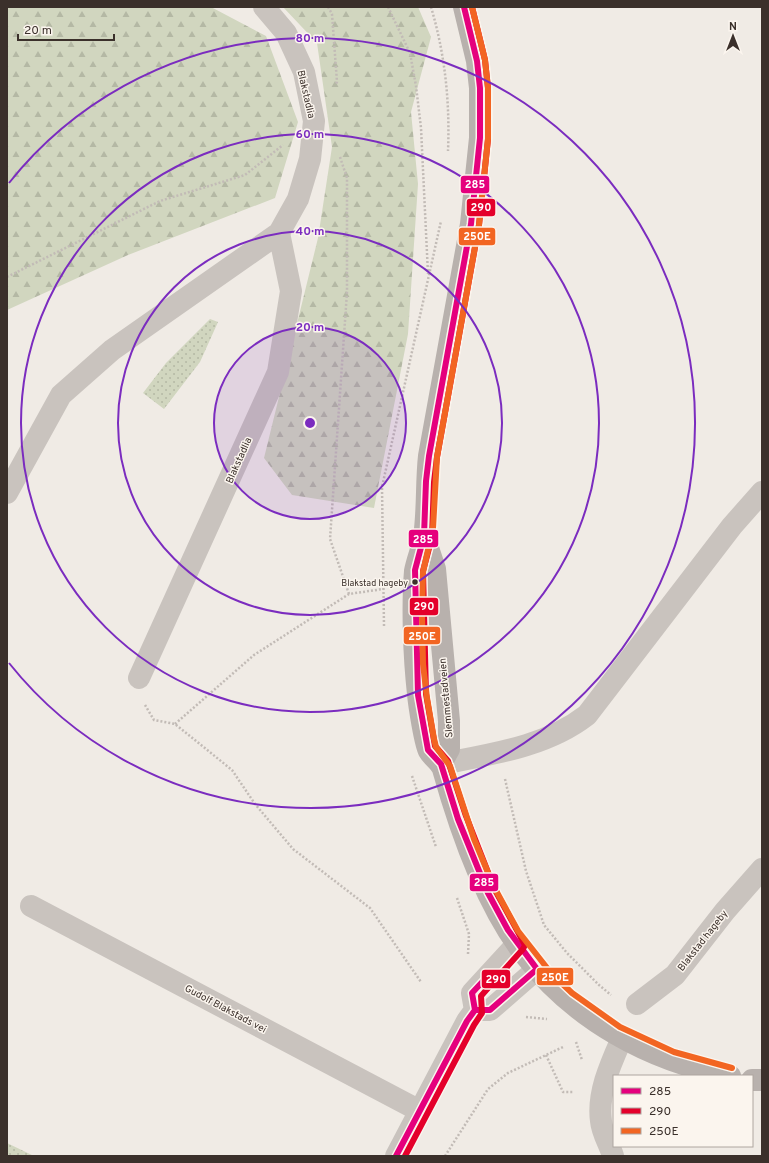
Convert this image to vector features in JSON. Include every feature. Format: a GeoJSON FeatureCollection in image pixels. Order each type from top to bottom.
{"type":"FeatureCollection","features":[{"type":"Feature","properties":{"kind":"main road"},"geometry":{"type":"LineString","coordinates":[[464,7],[477,61],[480,88],[480,138],[471,224],[429,456],[426,480],[424,536],[416,570],[415,620],[418,695],[428,750],[441,764],[458,819],[488,893],[517,944],[537,969],[577,1008],[622,1038],[664,1058],[701,1071],[724,1075]]}},
{"type":"Feature","properties":{"kind":"street","name":"Blakstadlia"},"geometry":{"type":"LineString","coordinates":[[7,493],[61,395],[112,350],[279,233],[298,199],[310,159],[314,121],[304,72],[286,33],[264,7]]}},
{"type":"Feature","properties":{"kind":"street","name":"Blakstadlia"},"geometry":{"type":"LineString","coordinates":[[139,678],[278,372],[291,291],[279,233]]}},
{"type":"Feature","properties":{"kind":"street"},"geometry":{"type":"LineString","coordinates":[[441,764],[499,753],[555,735],[572,727],[587,715],[732,526],[762,492]]}},
{"type":"Feature","properties":{"kind":"street","name":"Blakstad hageby"},"geometry":{"type":"LineString","coordinates":[[637,1004],[675,975],[724,912],[762,869]]}},
{"type":"Feature","properties":{"kind":"street","name":"Gudolf Blakstads vei"},"geometry":{"type":"LineString","coordinates":[[31,906],[420,1111]]}},
{"type":"Feature","properties":{"kind":"street"},"geometry":{"type":"LineString","coordinates":[[396,1156],[467,1021],[475,1010],[472,994],[517,944]]}},
{"type":"Feature","properties":{"kind":"street"},"geometry":{"type":"LineString","coordinates":[[475,1010],[490,1010],[537,969]]}},
{"type":"Feature","properties":{"kind":"street"},"geometry":{"type":"LineString","coordinates":[[614,1156],[601,1122],[602,1095],[611,1062],[622,1038]]}},
{"type":"Feature","properties":{"kind":"path"},"geometry":{"type":"LineString","coordinates":[[388,7],[410,53],[416,86],[421,128],[428,278]]}},
{"type":"Feature","properties":{"kind":"path"},"geometry":{"type":"LineString","coordinates":[[7,277],[160,201],[245,174],[314,121],[330,133],[347,178],[347,292],[330,539],[348,594]]}},
{"type":"Feature","properties":{"kind":"path"},"geometry":{"type":"LineString","coordinates":[[175,724],[254,655],[348,594],[383,589]]}},
{"type":"Feature","properties":{"kind":"path"},"geometry":{"type":"LineString","coordinates":[[154,720],[175,724],[232,770],[255,804],[293,849],[370,908],[421,982]]}},
{"type":"Feature","properties":{"kind":"path"},"geometry":{"type":"LineString","coordinates":[[499,753],[526,871],[544,925],[567,953],[599,985],[616,998],[637,1004]]}},
{"type":"Feature","properties":{"kind":"path"},"geometry":{"type":"LineString","coordinates":[[445,1156],[488,1089],[508,1073],[563,1047]]}},
{"type":"Feature","properties":{"kind":"path"},"geometry":{"type":"LineString","coordinates":[[546,1055],[563,1092],[578,1092]]}},
{"type":"Feature","properties":{"kind":"green space"},"geometry":{"type":"Polygon","coordinates":[[[7,7],[211,7],[266,36],[298,122],[275,198],[128,255],[7,310],[7,7]]]}},
{"type":"Feature","properties":{"kind":"green space"},"geometry":{"type":"Polygon","coordinates":[[[283,7],[418,7],[431,37],[411,112],[418,184],[408,334],[374,508],[292,495],[264,458],[318,238],[332,147],[317,43],[283,7]]]}},
{"type":"Feature","properties":{"kind":"green space"},"geometry":{"type":"Polygon","coordinates":[[[210,319],[218,322],[200,362],[164,409],[143,393],[166,363],[210,319]]]}},
{"type":"Feature","properties":{"kind":"green space"},"geometry":{"type":"Polygon","coordinates":[[[7,1143],[34,1156],[7,1156],[7,1143]]]}},
{"type":"Feature","properties":{"kind":"transit line","name":"285"},"geometry":{"type":"LineString","coordinates":[[464,7],[477,61],[480,88],[480,138],[471,224],[429,456],[426,481],[424,536],[415,570],[418,695],[428,750],[441,764],[458,819],[488,893],[508,930],[537,969],[490,1010],[475,1010]]}},
{"type":"Feature","properties":{"kind":"transit line","name":"290"},"geometry":{"type":"LineString","coordinates":[[405,1156],[474,1025],[482,1013],[481,996],[525,945],[495,890],[466,816],[448,761],[435,746],[426,694],[423,571],[432,537],[434,482],[437,457],[479,225],[488,139],[488,88],[485,60],[472,7]]}},
{"type":"Feature","properties":{"kind":"transit line","name":"250E"},"geometry":{"type":"LineString","coordinates":[[472,7],[485,60],[488,88],[488,139],[479,225],[437,457],[433,528],[423,572],[423,664],[434,739],[436,747],[450,766],[474,839],[494,887],[518,931],[551,973],[572,993],[620,1027],[674,1052],[732,1068]]}},
{"type":"Feature","properties":{"kind":"transit line","name":"285"},"geometry":{"type":"LineString","coordinates":[[396,1156],[467,1021],[475,1010],[472,993],[485,979]]}},
{"type":"Feature","properties":{"kind":"place","name":"Blakstad hageby"},"geometry":{"type":"Point","coordinates":[415,582]}}]}
